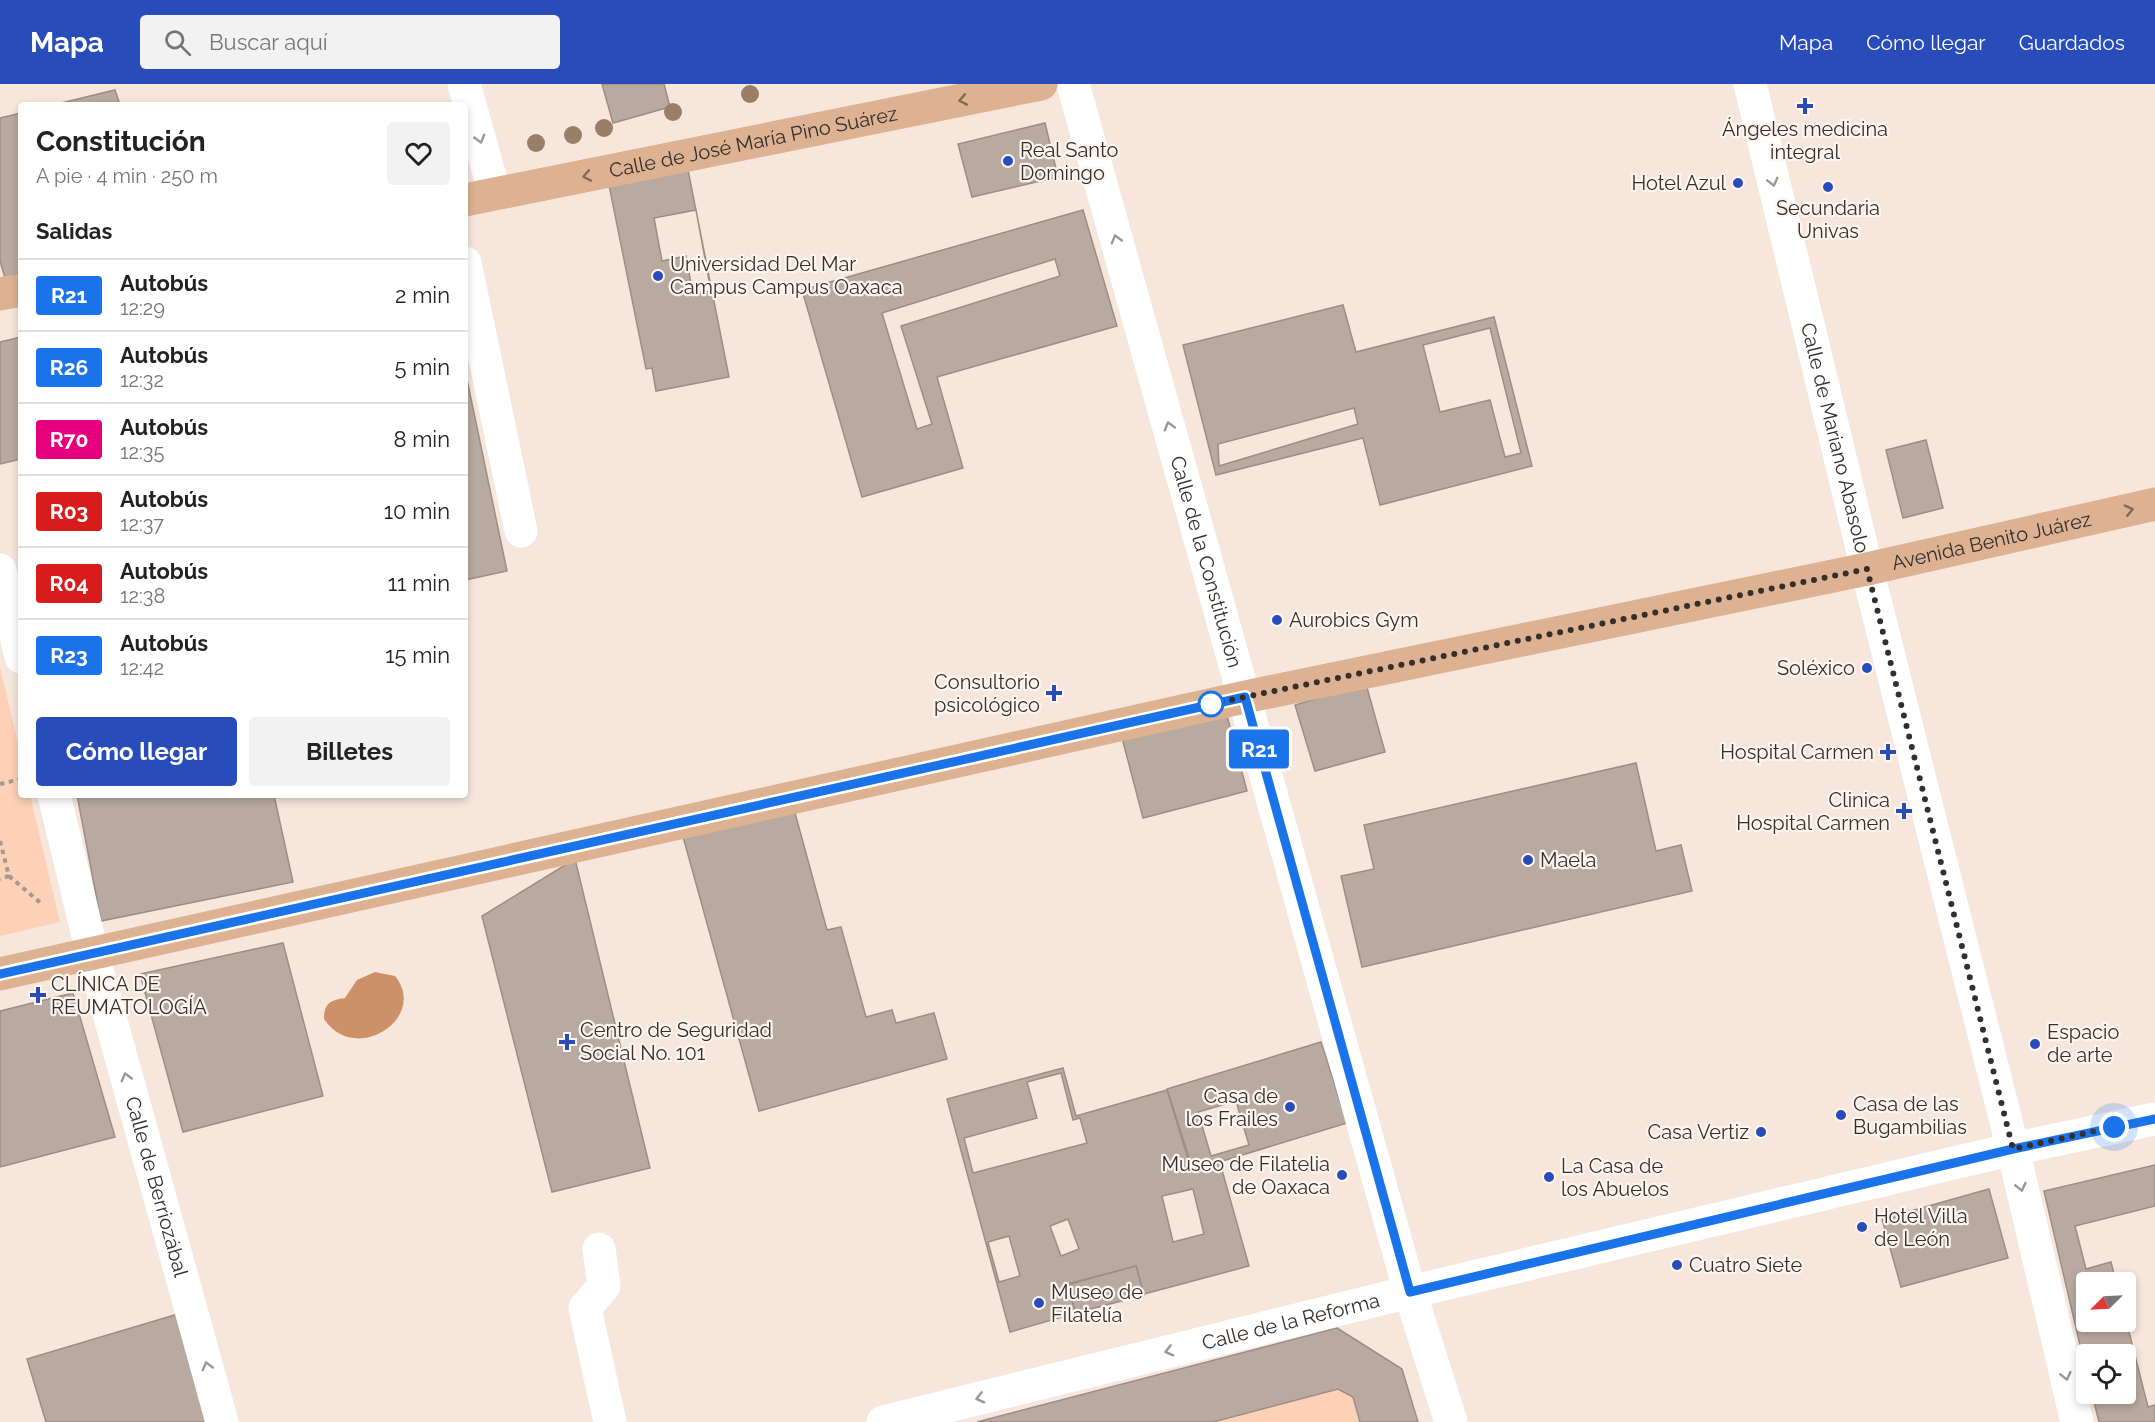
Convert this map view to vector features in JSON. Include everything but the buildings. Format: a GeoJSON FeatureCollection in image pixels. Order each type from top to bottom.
{"type":"FeatureCollection","features":[{"type":"Feature","properties":{"kind":"main road","name":"Calle de José María Pino Suárez"},"geometry":{"type":"LineString","coordinates":[[480,197],[1041,84]]}},
{"type":"Feature","properties":{"kind":"main road"},"geometry":{"type":"LineString","coordinates":[[0,294],[18,291]]}},
{"type":"Feature","properties":{"kind":"main road","name":"Avenida Benito Juárez"},"geometry":{"type":"LineString","coordinates":[[0,974],[1245,697],[1867,569],[2155,504]]}},
{"type":"Feature","properties":{"kind":"street"},"geometry":{"type":"LineString","coordinates":[[465,84],[467,102]]}},
{"type":"Feature","properties":{"kind":"street","name":"Calle de la Constitución"},"geometry":{"type":"LineString","coordinates":[[1073,84],[1410,1292],[1451,1422]]}},
{"type":"Feature","properties":{"kind":"street","name":"Calle de Mariano Abasolo"},"geometry":{"type":"LineString","coordinates":[[1750,84],[1867,569],[2013,1149],[2077,1422]]}},
{"type":"Feature","properties":{"kind":"street"},"geometry":{"type":"LineString","coordinates":[[468,107],[480,197]]}},
{"type":"Feature","properties":{"kind":"street"},"geometry":{"type":"LineString","coordinates":[[468,276],[522,531]]}},
{"type":"Feature","properties":{"kind":"street"},"geometry":{"type":"LineString","coordinates":[[0,570],[18,645]]}},
{"type":"Feature","properties":{"kind":"street","name":"Calle de Berriozábal"},"geometry":{"type":"LineString","coordinates":[[55,798],[92,952],[222,1422]]}},
{"type":"Feature","properties":{"kind":"street","name":"Calle de la Reforma"},"geometry":{"type":"LineString","coordinates":[[883,1422],[1410,1292],[2013,1149],[2155,1119]]}},
{"type":"Feature","properties":{"kind":"street"},"geometry":{"type":"LineString","coordinates":[[598,1249],[604,1286],[585,1308],[610,1422]]}},
{"type":"Feature","properties":{"kind":"path"},"geometry":{"type":"LineString","coordinates":[[0,784],[18,779]]}},
{"type":"Feature","properties":{"kind":"path"},"geometry":{"type":"LineString","coordinates":[[0,841],[9,876],[0,879]]}},
{"type":"Feature","properties":{"kind":"shaded area"},"geometry":{"type":"Polygon","coordinates":[[[0,667],[18,743],[18,798],[31,798],[60,922],[0,936],[0,667]]]}},
{"type":"Feature","properties":{"kind":"shaded area"},"geometry":{"type":"Polygon","coordinates":[[[375,972],[395,976],[403,992],[403,1007],[396,1020],[384,1031],[369,1037],[353,1038],[337,1032],[324,1019],[325,1009],[332,1001],[345,998],[357,980],[375,972]]]}},
{"type":"Feature","properties":{"kind":"shaded area"},"geometry":{"type":"Polygon","coordinates":[[[1338,1389],[1353,1397],[1360,1422],[1213,1422],[1338,1389]]]}},
{"type":"Feature","properties":{"kind":"bus line","name":"R21"},"geometry":{"type":"LineString","coordinates":[[0,974],[1245,697],[1410,1292],[2013,1149],[2155,1119]]}},
{"type":"Feature","properties":{"kind":"place","name":"Ángeles medicina integral"},"geometry":{"type":"Point","coordinates":[1805,106]}},
{"type":"Feature","properties":{"kind":"place","name":"Real Santo Domingo"},"geometry":{"type":"Point","coordinates":[1008,161]}},
{"type":"Feature","properties":{"kind":"place","name":"Hotel Azul"},"geometry":{"type":"Point","coordinates":[1738,183]}},
{"type":"Feature","properties":{"kind":"place","name":"Secundaria Univas"},"geometry":{"type":"Point","coordinates":[1828,187]}},
{"type":"Feature","properties":{"kind":"place","name":"Universidad Del Mar Campus Campus Oaxaca"},"geometry":{"type":"Point","coordinates":[658,276]}},
{"type":"Feature","properties":{"kind":"place","name":"Aurobics Gym"},"geometry":{"type":"Point","coordinates":[1277,620]}},
{"type":"Feature","properties":{"kind":"place","name":"Soléxico"},"geometry":{"type":"Point","coordinates":[1867,668]}},
{"type":"Feature","properties":{"kind":"place","name":"Consultorio psicológico"},"geometry":{"type":"Point","coordinates":[1054,693]}},
{"type":"Feature","properties":{"kind":"place","name":"Hospital Carmen"},"geometry":{"type":"Point","coordinates":[1888,752]}},
{"type":"Feature","properties":{"kind":"place","name":"Clinica Hospital Carmen"},"geometry":{"type":"Point","coordinates":[1904,811]}},
{"type":"Feature","properties":{"kind":"place","name":"Maela"},"geometry":{"type":"Point","coordinates":[1528,860]}},
{"type":"Feature","properties":{"kind":"place","name":"CLÍNICA DE REUMATOLOGÍA"},"geometry":{"type":"Point","coordinates":[38,995]}},
{"type":"Feature","properties":{"kind":"place","name":"Centro de Seguridad Social No. 101"},"geometry":{"type":"Point","coordinates":[567,1042]}},
{"type":"Feature","properties":{"kind":"place","name":"Espacio de arte"},"geometry":{"type":"Point","coordinates":[2035,1044]}},
{"type":"Feature","properties":{"kind":"place","name":"Casa de los Frailes"},"geometry":{"type":"Point","coordinates":[1290,1107]}},
{"type":"Feature","properties":{"kind":"place","name":"Casa de las Bugambilias"},"geometry":{"type":"Point","coordinates":[1841,1115]}},
{"type":"Feature","properties":{"kind":"place","name":"Casa Vertiz"},"geometry":{"type":"Point","coordinates":[1761,1132]}},
{"type":"Feature","properties":{"kind":"place","name":"Museo de Filatelia de Oaxaca"},"geometry":{"type":"Point","coordinates":[1342,1175]}},
{"type":"Feature","properties":{"kind":"place","name":"La Casa de los Abuelos"},"geometry":{"type":"Point","coordinates":[1549,1177]}},
{"type":"Feature","properties":{"kind":"place","name":"Hotel Villa de León"},"geometry":{"type":"Point","coordinates":[1862,1227]}},
{"type":"Feature","properties":{"kind":"place","name":"Cuatro Siete"},"geometry":{"type":"Point","coordinates":[1677,1265]}},
{"type":"Feature","properties":{"kind":"place","name":"Museo de Filatelía"},"geometry":{"type":"Point","coordinates":[1039,1303]}},
{"type":"Feature","properties":{"kind":"route"},"geometry":{"type":"LineString","coordinates":[[1211,704],[1867,569],[2013,1149],[2114,1127]]}}]}
